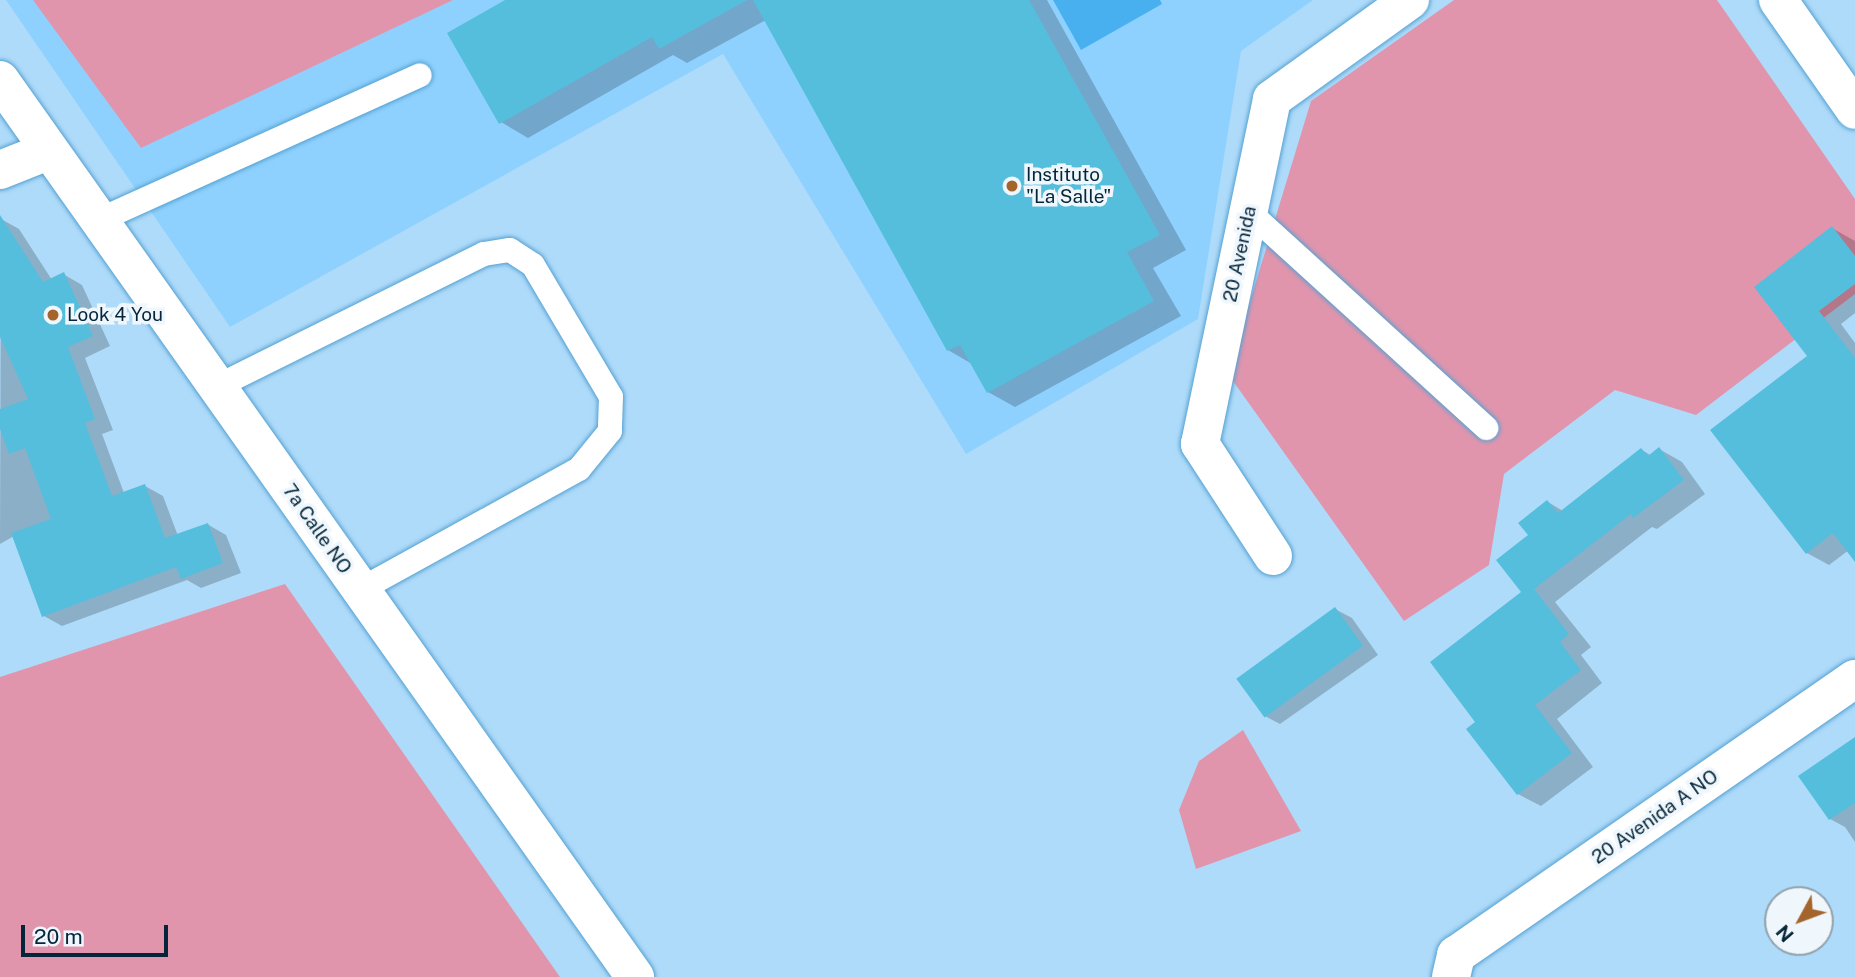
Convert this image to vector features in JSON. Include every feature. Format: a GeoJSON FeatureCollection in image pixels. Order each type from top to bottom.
{"type":"FeatureCollection","features":[{"type":"Feature","properties":{"kind":"street","name":"20 Avenida"},"geometry":{"type":"LineString","coordinates":[[1273,556],[1200,444],[1272,99],[1410,0]]}},
{"type":"Feature","properties":{"kind":"street"},"geometry":{"type":"LineString","coordinates":[[1778,0],[1855,110]]}},
{"type":"Feature","properties":{"kind":"street","name":"7a Calle NO"},"geometry":{"type":"LineString","coordinates":[[0,80],[97,221],[635,977]]}},
{"type":"Feature","properties":{"kind":"street"},"geometry":{"type":"LineString","coordinates":[[0,170],[48,151]]}},
{"type":"Feature","properties":{"kind":"street","name":"20 Avenida A NO"},"geometry":{"type":"LineString","coordinates":[[1454,966],[1855,679]]}},
{"type":"Feature","properties":{"kind":"lane"},"geometry":{"type":"LineString","coordinates":[[97,221],[420,75]]}},
{"type":"Feature","properties":{"kind":"lane"},"geometry":{"type":"LineString","coordinates":[[1249,212],[1486,428]]}},
{"type":"Feature","properties":{"kind":"lane"},"geometry":{"type":"LineString","coordinates":[[216,387],[484,254],[510,250],[533,265],[611,397],[610,431],[579,469],[360,590]]}},
{"type":"Feature","properties":{"kind":"shaded area","name":"Instituto \"La Salle\""},"geometry":{"type":"Polygon","coordinates":[[[6,0],[1313,0],[1241,51],[1198,319],[966,454],[723,54],[230,327],[6,0]]]}},
{"type":"Feature","properties":{"kind":"shaded area"},"geometry":{"type":"Polygon","coordinates":[[[33,0],[453,0],[141,148],[33,0]]]}},
{"type":"Feature","properties":{"kind":"shaded area"},"geometry":{"type":"Polygon","coordinates":[[[1053,0],[1160,0],[1162,4],[1081,50],[1053,0]]]}},
{"type":"Feature","properties":{"kind":"shaded area"},"geometry":{"type":"Polygon","coordinates":[[[1454,0],[1717,0],[1855,199],[1855,294],[1696,415],[1615,390],[1504,474],[1489,565],[1404,621],[1228,374],[1311,101],[1454,0]]]}},
{"type":"Feature","properties":{"kind":"shaded area"},"geometry":{"type":"Polygon","coordinates":[[[285,584],[560,977],[0,977],[0,677],[285,584]]]}},
{"type":"Feature","properties":{"kind":"shaded area"},"geometry":{"type":"Polygon","coordinates":[[[1243,730],[1301,831],[1196,869],[1179,810],[1199,761],[1243,730]]]}},
{"type":"Feature","properties":{"kind":"building"},"geometry":{"type":"Polygon","coordinates":[[[505,0],[747,0],[659,49],[652,37],[499,124],[447,33],[505,0]]]}},
{"type":"Feature","properties":{"kind":"building"},"geometry":{"type":"Polygon","coordinates":[[[753,0],[1029,0],[1160,235],[1127,252],[1154,301],[987,393],[960,345],[947,351],[753,0]]]}},
{"type":"Feature","properties":{"kind":"building"},"geometry":{"type":"Polygon","coordinates":[[[0,215],[43,282],[64,272],[93,336],[68,347],[95,419],[85,423],[112,496],[145,484],[165,538],[208,523],[223,563],[181,579],[172,557],[176,567],[42,617],[11,533],[51,519],[25,448],[9,454],[0,429],[0,409],[28,399],[0,337],[0,215]]]}},
{"type":"Feature","properties":{"kind":"building"},"geometry":{"type":"Polygon","coordinates":[[[1832,226],[1855,256],[1855,284],[1819,311],[1855,358],[1855,562],[1833,533],[1806,554],[1710,430],[1807,356],[1754,287],[1832,226]]]}},
{"type":"Feature","properties":{"kind":"building"},"geometry":{"type":"Polygon","coordinates":[[[1659,447],[1684,480],[1633,518],[1631,514],[1534,589],[1569,634],[1560,642],[1581,670],[1535,705],[1572,753],[1517,795],[1466,729],[1475,722],[1430,662],[1521,592],[1496,560],[1528,535],[1518,523],[1547,500],[1558,513],[1641,448],[1648,456],[1659,447]]]}},
{"type":"Feature","properties":{"kind":"building"},"geometry":{"type":"Polygon","coordinates":[[[1335,607],[1363,646],[1265,718],[1236,679],[1335,607]]]}},
{"type":"Feature","properties":{"kind":"building"},"geometry":{"type":"Polygon","coordinates":[[[1855,737],[1855,803],[1829,820],[1798,776],[1855,737]]]}},
{"type":"Feature","properties":{"kind":"place","name":"Instituto \"La Salle\""},"geometry":{"type":"Point","coordinates":[1012,186]}},
{"type":"Feature","properties":{"kind":"place","name":"Look 4 You"},"geometry":{"type":"Point","coordinates":[53,315]}}]}
